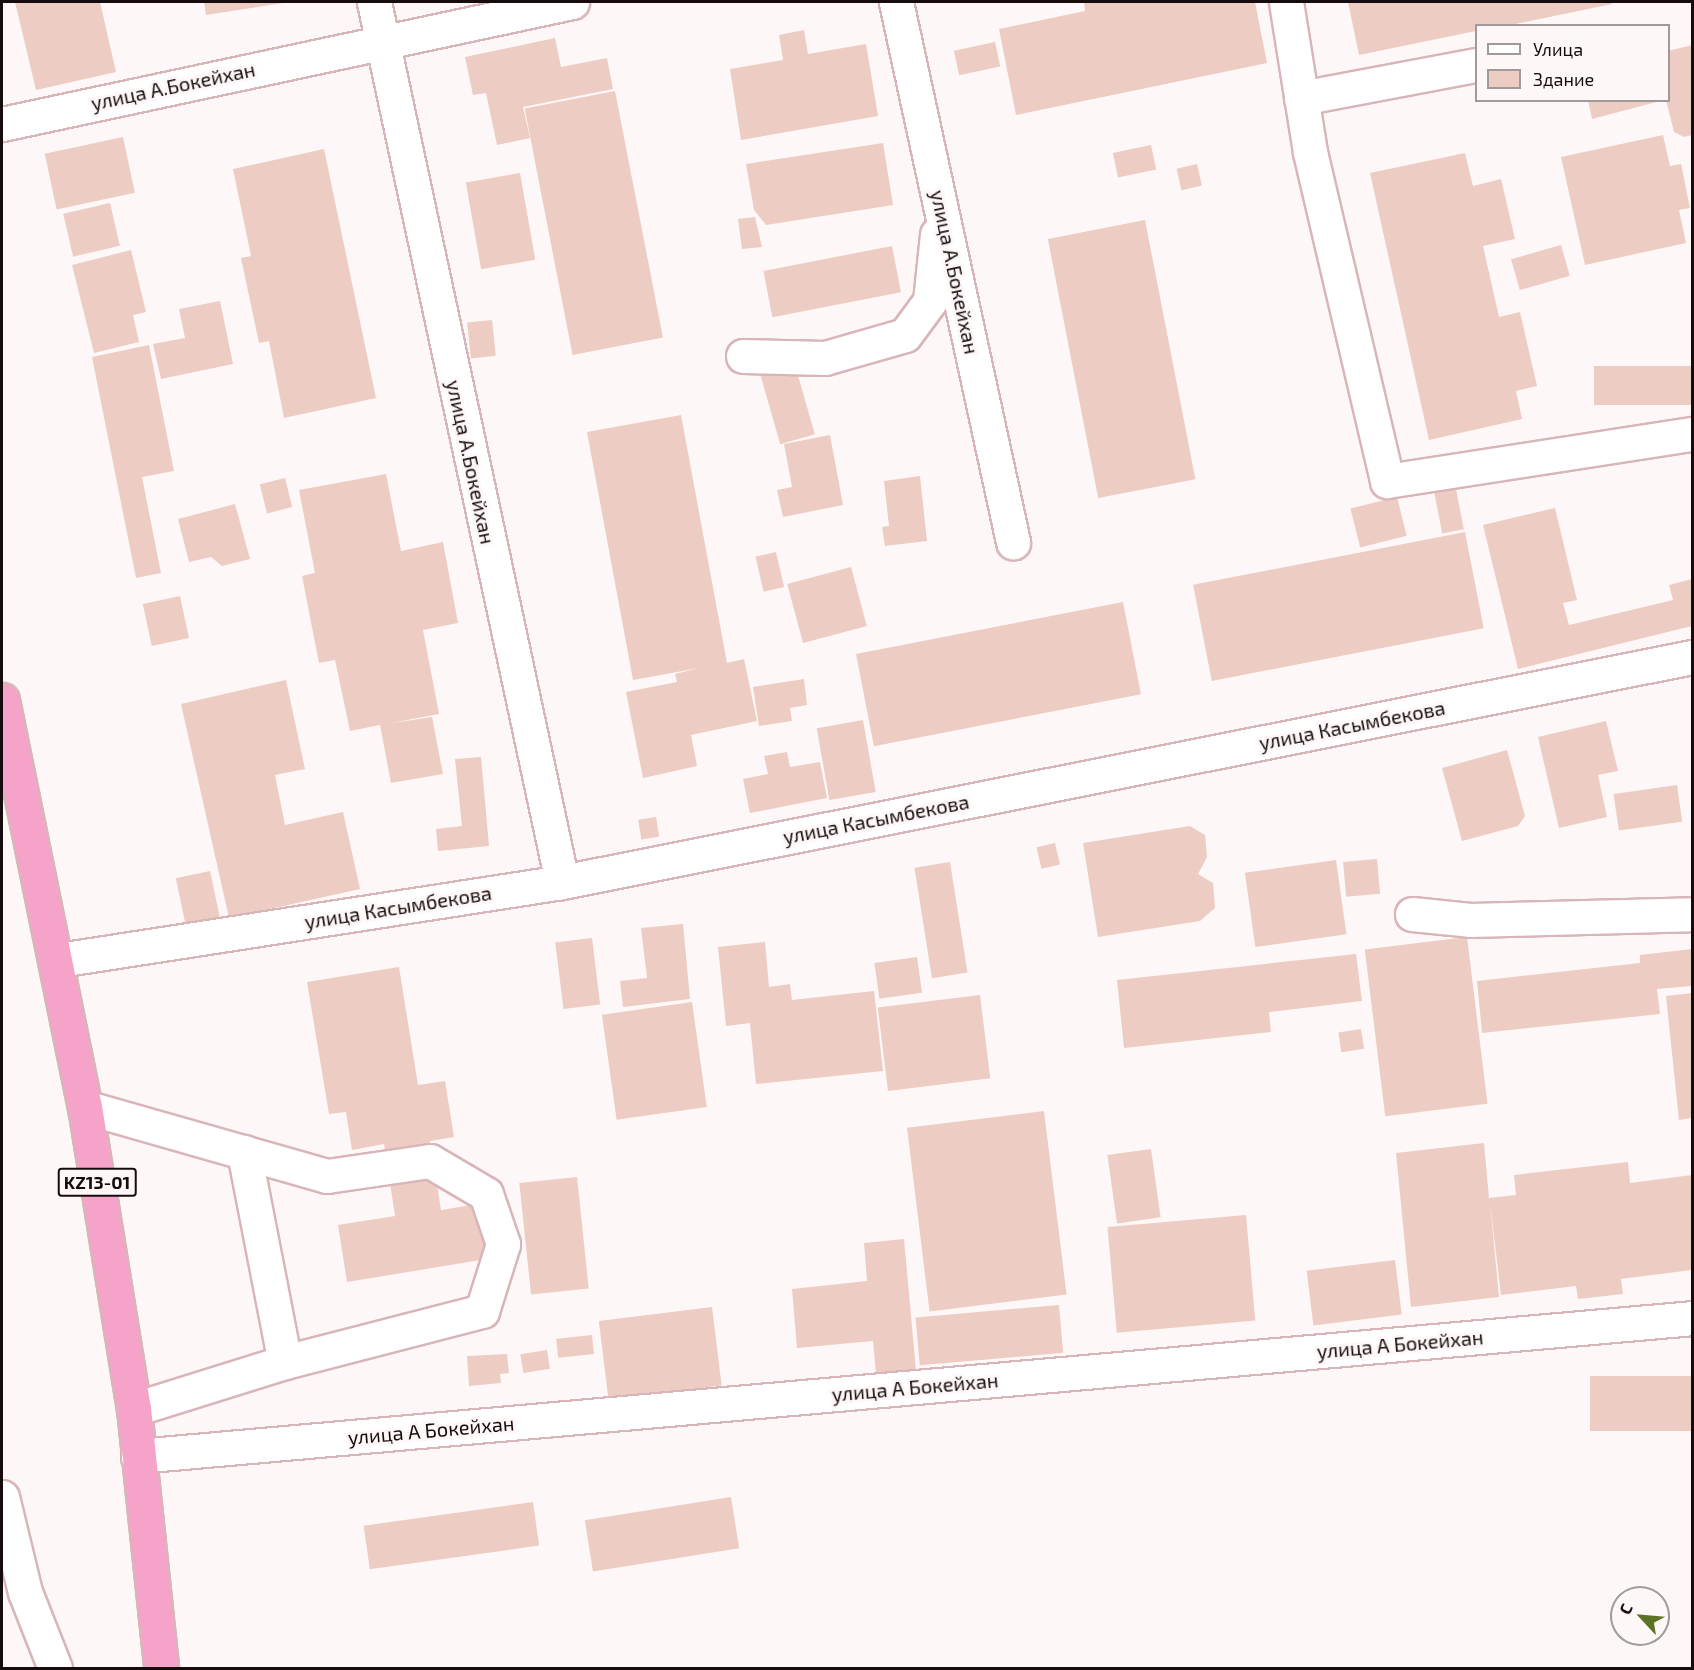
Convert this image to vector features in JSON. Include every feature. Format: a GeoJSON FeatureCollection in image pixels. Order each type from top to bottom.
{"type":"FeatureCollection","features":[{"type":"Feature","properties":{"kind":"highway","name":"KZ13-01"},"geometry":{"type":"LineString","coordinates":[[2,700],[59,960],[85,1107],[134,1410],[161,1668]]}},
{"type":"Feature","properties":{"kind":"street","name":"улица А.Бокейхан"},"geometry":{"type":"LineString","coordinates":[[374,2],[379,42],[562,882]]}},
{"type":"Feature","properties":{"kind":"street","name":"улица А.Бокейхан"},"geometry":{"type":"LineString","coordinates":[[2,124],[572,2]]}},
{"type":"Feature","properties":{"kind":"street","name":"улица А.Бокейхан"},"geometry":{"type":"LineString","coordinates":[[896,2],[1013,542]]}},
{"type":"Feature","properties":{"kind":"street"},"geometry":{"type":"LineString","coordinates":[[1286,2],[1301,98],[1387,481],[1692,434]]}},
{"type":"Feature","properties":{"kind":"street"},"geometry":{"type":"LineString","coordinates":[[1301,98],[1475,65]]}},
{"type":"Feature","properties":{"kind":"street"},"geometry":{"type":"LineString","coordinates":[[743,356],[825,358],[905,335],[930,302],[939,199]]}},
{"type":"Feature","properties":{"kind":"street","name":"улица Касымбекова"},"geometry":{"type":"LineString","coordinates":[[59,960],[562,882],[1691,664]]}},
{"type":"Feature","properties":{"kind":"street"},"geometry":{"type":"LineString","coordinates":[[1412,914],[1470,920],[1692,914]]}},
{"type":"Feature","properties":{"kind":"street"},"geometry":{"type":"LineString","coordinates":[[85,1107],[327,1176],[430,1161],[486,1194],[503,1244],[482,1311],[285,1362],[134,1410]]}},
{"type":"Feature","properties":{"kind":"street"},"geometry":{"type":"LineString","coordinates":[[244,1152],[285,1362]]}},
{"type":"Feature","properties":{"kind":"street","name":"улица А Бокейхан"},"geometry":{"type":"LineString","coordinates":[[138,1456],[1692,1318]]}},
{"type":"Feature","properties":{"kind":"street"},"geometry":{"type":"LineString","coordinates":[[2,1497],[13,1590],[55,1668]]}},
{"type":"Feature","properties":{"kind":"building"},"geometry":{"type":"Polygon","coordinates":[[[15,2],[100,2],[116,72],[36,90],[15,2]]]}},
{"type":"Feature","properties":{"kind":"building"},"geometry":{"type":"Polygon","coordinates":[[[204,2],[282,2],[283,3],[206,15],[204,2]]]}},
{"type":"Feature","properties":{"kind":"building"},"geometry":{"type":"Polygon","coordinates":[[[1084,2],[1255,2],[1267,63],[1016,115],[999,29],[1085,11],[1084,2]]]}},
{"type":"Feature","properties":{"kind":"building"},"geometry":{"type":"Polygon","coordinates":[[[1348,2],[1611,2],[1612,4],[1516,24],[1475,24],[1475,31],[1359,55],[1348,2]]]}},
{"type":"Feature","properties":{"kind":"building"},"geometry":{"type":"Polygon","coordinates":[[[804,30],[808,54],[866,44],[878,116],[741,140],[730,69],[783,60],[779,35],[804,30]]]}},
{"type":"Feature","properties":{"kind":"building"},"geometry":{"type":"Polygon","coordinates":[[[555,38],[561,67],[607,58],[613,89],[523,107],[530,138],[497,145],[486,93],[473,95],[465,57],[555,38]]]}},
{"type":"Feature","properties":{"kind":"building"},"geometry":{"type":"Polygon","coordinates":[[[995,42],[1000,66],[959,75],[954,51],[995,42]]]}},
{"type":"Feature","properties":{"kind":"building"},"geometry":{"type":"Polygon","coordinates":[[[1692,45],[1692,135],[1684,137],[1674,132],[1666,102],[1670,102],[1670,50],[1692,45]]]}},
{"type":"Feature","properties":{"kind":"building"},"geometry":{"type":"Polygon","coordinates":[[[615,91],[663,337],[573,355],[525,109],[615,91]]]}},
{"type":"Feature","properties":{"kind":"building"},"geometry":{"type":"Polygon","coordinates":[[[1588,102],[1656,102],[1592,119],[1588,102]]]}},
{"type":"Feature","properties":{"kind":"building"},"geometry":{"type":"Polygon","coordinates":[[[1663,135],[1670,166],[1681,164],[1690,208],[1679,210],[1686,243],[1585,265],[1561,157],[1663,135]]]}},
{"type":"Feature","properties":{"kind":"building"},"geometry":{"type":"Polygon","coordinates":[[[123,137],[135,193],[57,209],[45,154],[123,137]]]}},
{"type":"Feature","properties":{"kind":"building"},"geometry":{"type":"Polygon","coordinates":[[[883,143],[893,205],[766,225],[754,210],[746,164],[883,143]]]}},
{"type":"Feature","properties":{"kind":"building"},"geometry":{"type":"Polygon","coordinates":[[[1151,145],[1156,169],[1118,178],[1113,153],[1151,145]]]}},
{"type":"Feature","properties":{"kind":"building"},"geometry":{"type":"Polygon","coordinates":[[[324,149],[376,398],[284,418],[269,341],[259,343],[241,258],[251,256],[233,169],[324,149]]]}},
{"type":"Feature","properties":{"kind":"building"},"geometry":{"type":"Polygon","coordinates":[[[1465,153],[1473,186],[1501,179],[1515,239],[1483,246],[1499,317],[1520,312],[1537,386],[1516,391],[1522,419],[1429,440],[1370,173],[1465,153]]]}},
{"type":"Feature","properties":{"kind":"building"},"geometry":{"type":"Polygon","coordinates":[[[1197,164],[1202,185],[1181,190],[1177,169],[1197,164]]]}},
{"type":"Feature","properties":{"kind":"building"},"geometry":{"type":"Polygon","coordinates":[[[520,173],[535,260],[481,269],[466,183],[520,173]]]}},
{"type":"Feature","properties":{"kind":"building"},"geometry":{"type":"Polygon","coordinates":[[[110,203],[120,246],[73,257],[63,214],[110,203]]]}},
{"type":"Feature","properties":{"kind":"building"},"geometry":{"type":"Polygon","coordinates":[[[755,217],[762,247],[742,249],[738,219],[755,217]]]}},
{"type":"Feature","properties":{"kind":"building"},"geometry":{"type":"Polygon","coordinates":[[[1145,220],[1195,479],[1098,498],[1048,239],[1145,220]]]}},
{"type":"Feature","properties":{"kind":"building"},"geometry":{"type":"Polygon","coordinates":[[[1561,245],[1570,276],[1520,290],[1511,259],[1561,245]]]}},
{"type":"Feature","properties":{"kind":"building"},"geometry":{"type":"Polygon","coordinates":[[[892,246],[901,292],[772,317],[763,271],[892,246]]]}},
{"type":"Feature","properties":{"kind":"building"},"geometry":{"type":"Polygon","coordinates":[[[131,250],[146,312],[133,315],[139,342],[94,353],[72,265],[131,250]]]}},
{"type":"Feature","properties":{"kind":"building"},"geometry":{"type":"Polygon","coordinates":[[[220,301],[233,364],[161,379],[153,344],[185,338],[179,309],[220,301]]]}},
{"type":"Feature","properties":{"kind":"building"},"geometry":{"type":"Polygon","coordinates":[[[492,320],[496,356],[471,358],[467,323],[492,320]]]}},
{"type":"Feature","properties":{"kind":"building"},"geometry":{"type":"Polygon","coordinates":[[[149,345],[174,471],[142,477],[161,573],[136,578],[92,357],[149,345]]]}},
{"type":"Feature","properties":{"kind":"building"},"geometry":{"type":"Polygon","coordinates":[[[795,365],[815,434],[780,444],[760,375],[795,365]]]}},
{"type":"Feature","properties":{"kind":"building"},"geometry":{"type":"Polygon","coordinates":[[[1594,366],[1692,366],[1692,405],[1594,405],[1594,366]]]}},
{"type":"Feature","properties":{"kind":"building"},"geometry":{"type":"Polygon","coordinates":[[[681,415],[727,663],[744,659],[757,721],[691,735],[697,766],[643,778],[626,692],[677,682],[675,674],[699,668],[633,680],[587,432],[681,415]]]}},
{"type":"Feature","properties":{"kind":"building"},"geometry":{"type":"Polygon","coordinates":[[[830,435],[843,505],[783,517],[777,490],[792,487],[784,444],[830,435]]]}},
{"type":"Feature","properties":{"kind":"building"},"geometry":{"type":"Polygon","coordinates":[[[386,474],[401,551],[443,542],[458,623],[423,630],[439,714],[386,724],[432,717],[443,774],[391,783],[380,725],[350,731],[335,660],[319,663],[302,576],[315,573],[299,490],[386,474]]]}},
{"type":"Feature","properties":{"kind":"building"},"geometry":{"type":"Polygon","coordinates":[[[920,476],[927,541],[885,546],[882,527],[889,526],[884,481],[920,476]]]}},
{"type":"Feature","properties":{"kind":"building"},"geometry":{"type":"Polygon","coordinates":[[[285,478],[292,507],[267,513],[260,484],[285,478]]]}},
{"type":"Feature","properties":{"kind":"building"},"geometry":{"type":"Polygon","coordinates":[[[1456,489],[1464,529],[1442,533],[1434,493],[1456,489]]]}},
{"type":"Feature","properties":{"kind":"building"},"geometry":{"type":"Polygon","coordinates":[[[1397,497],[1407,536],[1360,547],[1350,509],[1397,497]]]}},
{"type":"Feature","properties":{"kind":"building"},"geometry":{"type":"Polygon","coordinates":[[[235,504],[250,559],[222,566],[211,557],[189,562],[178,519],[235,504]]]}},
{"type":"Feature","properties":{"kind":"building"},"geometry":{"type":"Polygon","coordinates":[[[1555,508],[1577,600],[1563,603],[1569,625],[1673,600],[1669,585],[1692,579],[1692,626],[1518,669],[1483,525],[1555,508]]]}},
{"type":"Feature","properties":{"kind":"building"},"geometry":{"type":"Polygon","coordinates":[[[1465,532],[1484,628],[1212,681],[1193,585],[1465,532]]]}},
{"type":"Feature","properties":{"kind":"building"},"geometry":{"type":"Polygon","coordinates":[[[776,552],[784,587],[764,592],[756,557],[776,552]]]}},
{"type":"Feature","properties":{"kind":"building"},"geometry":{"type":"Polygon","coordinates":[[[851,567],[867,626],[803,643],[787,584],[851,567]]]}},
{"type":"Feature","properties":{"kind":"building"},"geometry":{"type":"Polygon","coordinates":[[[180,596],[189,638],[152,646],[143,604],[180,596]]]}},
{"type":"Feature","properties":{"kind":"building"},"geometry":{"type":"Polygon","coordinates":[[[1123,602],[1141,694],[874,746],[856,654],[1123,602]]]}},
{"type":"Feature","properties":{"kind":"building"},"geometry":{"type":"Polygon","coordinates":[[[804,679],[807,705],[790,708],[792,721],[759,726],[753,687],[804,679]]]}},
{"type":"Feature","properties":{"kind":"building"},"geometry":{"type":"Polygon","coordinates":[[[286,680],[305,769],[275,775],[285,825],[343,812],[360,889],[229,918],[181,704],[286,680]]]}},
{"type":"Feature","properties":{"kind":"building"},"geometry":{"type":"Polygon","coordinates":[[[863,720],[876,792],[829,800],[817,728],[863,720]]]}},
{"type":"Feature","properties":{"kind":"building"},"geometry":{"type":"Polygon","coordinates":[[[1606,721],[1618,771],[1598,775],[1607,817],[1559,828],[1538,737],[1606,721]]]}},
{"type":"Feature","properties":{"kind":"building"},"geometry":{"type":"Polygon","coordinates":[[[1507,750],[1525,816],[1518,826],[1462,841],[1442,768],[1507,750]]]}},
{"type":"Feature","properties":{"kind":"building"},"geometry":{"type":"Polygon","coordinates":[[[787,752],[790,767],[820,762],[827,798],[750,813],[743,779],[768,774],[764,756],[787,752]]]}},
{"type":"Feature","properties":{"kind":"building"},"geometry":{"type":"Polygon","coordinates":[[[481,757],[489,846],[438,851],[436,829],[462,826],[455,759],[481,757]]]}},
{"type":"Feature","properties":{"kind":"building"},"geometry":{"type":"Polygon","coordinates":[[[1677,785],[1682,822],[1619,831],[1614,794],[1677,785]]]}},
{"type":"Feature","properties":{"kind":"building"},"geometry":{"type":"Polygon","coordinates":[[[656,817],[659,837],[641,840],[638,820],[656,817]]]}},
{"type":"Feature","properties":{"kind":"building"},"geometry":{"type":"Polygon","coordinates":[[[1190,826],[1205,835],[1207,857],[1198,874],[1213,883],[1215,908],[1200,921],[1098,937],[1083,843],[1190,826]]]}},
{"type":"Feature","properties":{"kind":"building"},"geometry":{"type":"Polygon","coordinates":[[[1055,843],[1060,864],[1041,869],[1036,847],[1055,843]]]}},
{"type":"Feature","properties":{"kind":"building"},"geometry":{"type":"Polygon","coordinates":[[[1377,859],[1380,894],[1346,897],[1343,862],[1377,859]]]}},
{"type":"Feature","properties":{"kind":"building"},"geometry":{"type":"Polygon","coordinates":[[[1336,860],[1346,934],[1255,947],[1245,873],[1336,860]]]}},
{"type":"Feature","properties":{"kind":"building"},"geometry":{"type":"Polygon","coordinates":[[[950,862],[968,973],[932,978],[914,868],[950,862]]]}},
{"type":"Feature","properties":{"kind":"building"},"geometry":{"type":"Polygon","coordinates":[[[210,871],[221,921],[186,928],[176,878],[210,871]]]}},
{"type":"Feature","properties":{"kind":"building"},"geometry":{"type":"Polygon","coordinates":[[[683,924],[690,999],[623,1007],[620,981],[647,978],[641,928],[683,924]]]}},
{"type":"Feature","properties":{"kind":"building"},"geometry":{"type":"Polygon","coordinates":[[[1467,937],[1487,1104],[1385,1116],[1365,950],[1467,937]]]}},
{"type":"Feature","properties":{"kind":"building"},"geometry":{"type":"Polygon","coordinates":[[[592,938],[600,1005],[563,1009],[555,943],[592,938]]]}},
{"type":"Feature","properties":{"kind":"building"},"geometry":{"type":"Polygon","coordinates":[[[765,942],[769,987],[790,984],[792,1000],[874,991],[883,1071],[756,1084],[750,1023],[726,1026],[718,947],[765,942]]]}},
{"type":"Feature","properties":{"kind":"building"},"geometry":{"type":"Polygon","coordinates":[[[1692,949],[1692,986],[1657,989],[1660,1014],[1482,1033],[1477,981],[1640,963],[1640,955],[1692,949]]]}},
{"type":"Feature","properties":{"kind":"building"},"geometry":{"type":"Polygon","coordinates":[[[1356,954],[1362,1001],[1269,1012],[1271,1032],[1124,1048],[1117,980],[1356,954]]]}},
{"type":"Feature","properties":{"kind":"building"},"geometry":{"type":"Polygon","coordinates":[[[917,957],[922,993],[879,999],[874,963],[917,957]]]}},
{"type":"Feature","properties":{"kind":"building"},"geometry":{"type":"Polygon","coordinates":[[[399,967],[418,1085],[445,1081],[454,1137],[430,1141],[441,1210],[496,1201],[505,1256],[347,1282],[338,1225],[395,1216],[384,1144],[352,1150],[346,1112],[329,1114],[307,982],[399,967]]]}},
{"type":"Feature","properties":{"kind":"building"},"geometry":{"type":"Polygon","coordinates":[[[1692,993],[1692,1118],[1679,1120],[1666,996],[1692,993]]]}},
{"type":"Feature","properties":{"kind":"building"},"geometry":{"type":"Polygon","coordinates":[[[980,995],[990,1078],[888,1091],[878,1008],[980,995]]]}},
{"type":"Feature","properties":{"kind":"building"},"geometry":{"type":"Polygon","coordinates":[[[692,1002],[707,1107],[617,1120],[602,1015],[692,1002]]]}},
{"type":"Feature","properties":{"kind":"building"},"geometry":{"type":"Polygon","coordinates":[[[1361,1029],[1364,1049],[1341,1052],[1338,1033],[1361,1029]]]}},
{"type":"Feature","properties":{"kind":"building"},"geometry":{"type":"Polygon","coordinates":[[[1044,1111],[1067,1295],[930,1311],[907,1128],[1044,1111]]]}},
{"type":"Feature","properties":{"kind":"building"},"geometry":{"type":"Polygon","coordinates":[[[1484,1143],[1489,1198],[1516,1195],[1514,1175],[1628,1162],[1630,1183],[1692,1175],[1692,1270],[1621,1279],[1623,1294],[1578,1299],[1576,1286],[1501,1295],[1490,1202],[1499,1297],[1411,1307],[1396,1153],[1484,1143]]]}},
{"type":"Feature","properties":{"kind":"building"},"geometry":{"type":"Polygon","coordinates":[[[1151,1149],[1161,1217],[1117,1223],[1107,1155],[1151,1149]]]}},
{"type":"Feature","properties":{"kind":"building"},"geometry":{"type":"Polygon","coordinates":[[[577,1177],[589,1288],[531,1294],[519,1183],[577,1177]]]}},
{"type":"Feature","properties":{"kind":"building"},"geometry":{"type":"Polygon","coordinates":[[[1246,1215],[1255,1321],[1117,1333],[1108,1227],[1246,1215]]]}},
{"type":"Feature","properties":{"kind":"building"},"geometry":{"type":"Polygon","coordinates":[[[904,1239],[916,1370],[876,1374],[873,1341],[797,1348],[792,1289],[867,1281],[864,1243],[904,1239]]]}},
{"type":"Feature","properties":{"kind":"building"},"geometry":{"type":"Polygon","coordinates":[[[1395,1260],[1402,1315],[1313,1325],[1307,1271],[1395,1260]]]}},
{"type":"Feature","properties":{"kind":"building"},"geometry":{"type":"Polygon","coordinates":[[[1059,1305],[1063,1353],[920,1365],[916,1318],[1059,1305]]]}},
{"type":"Feature","properties":{"kind":"building"},"geometry":{"type":"Polygon","coordinates":[[[712,1307],[722,1385],[608,1399],[599,1321],[712,1307]]]}},
{"type":"Feature","properties":{"kind":"building"},"geometry":{"type":"Polygon","coordinates":[[[592,1335],[594,1354],[558,1358],[556,1339],[592,1335]]]}},
{"type":"Feature","properties":{"kind":"building"},"geometry":{"type":"Polygon","coordinates":[[[547,1350],[550,1369],[523,1373],[520,1354],[547,1350]]]}},
{"type":"Feature","properties":{"kind":"building"},"geometry":{"type":"Polygon","coordinates":[[[507,1354],[509,1373],[500,1374],[501,1383],[469,1386],[467,1356],[507,1354]]]}},
{"type":"Feature","properties":{"kind":"building"},"geometry":{"type":"Polygon","coordinates":[[[1590,1376],[1692,1376],[1692,1431],[1590,1431],[1590,1376]]]}},
{"type":"Feature","properties":{"kind":"building"},"geometry":{"type":"Polygon","coordinates":[[[731,1497],[739,1548],[593,1572],[585,1520],[731,1497]]]}},
{"type":"Feature","properties":{"kind":"building"},"geometry":{"type":"Polygon","coordinates":[[[533,1502],[539,1546],[370,1569],[364,1526],[533,1502]]]}}]}
